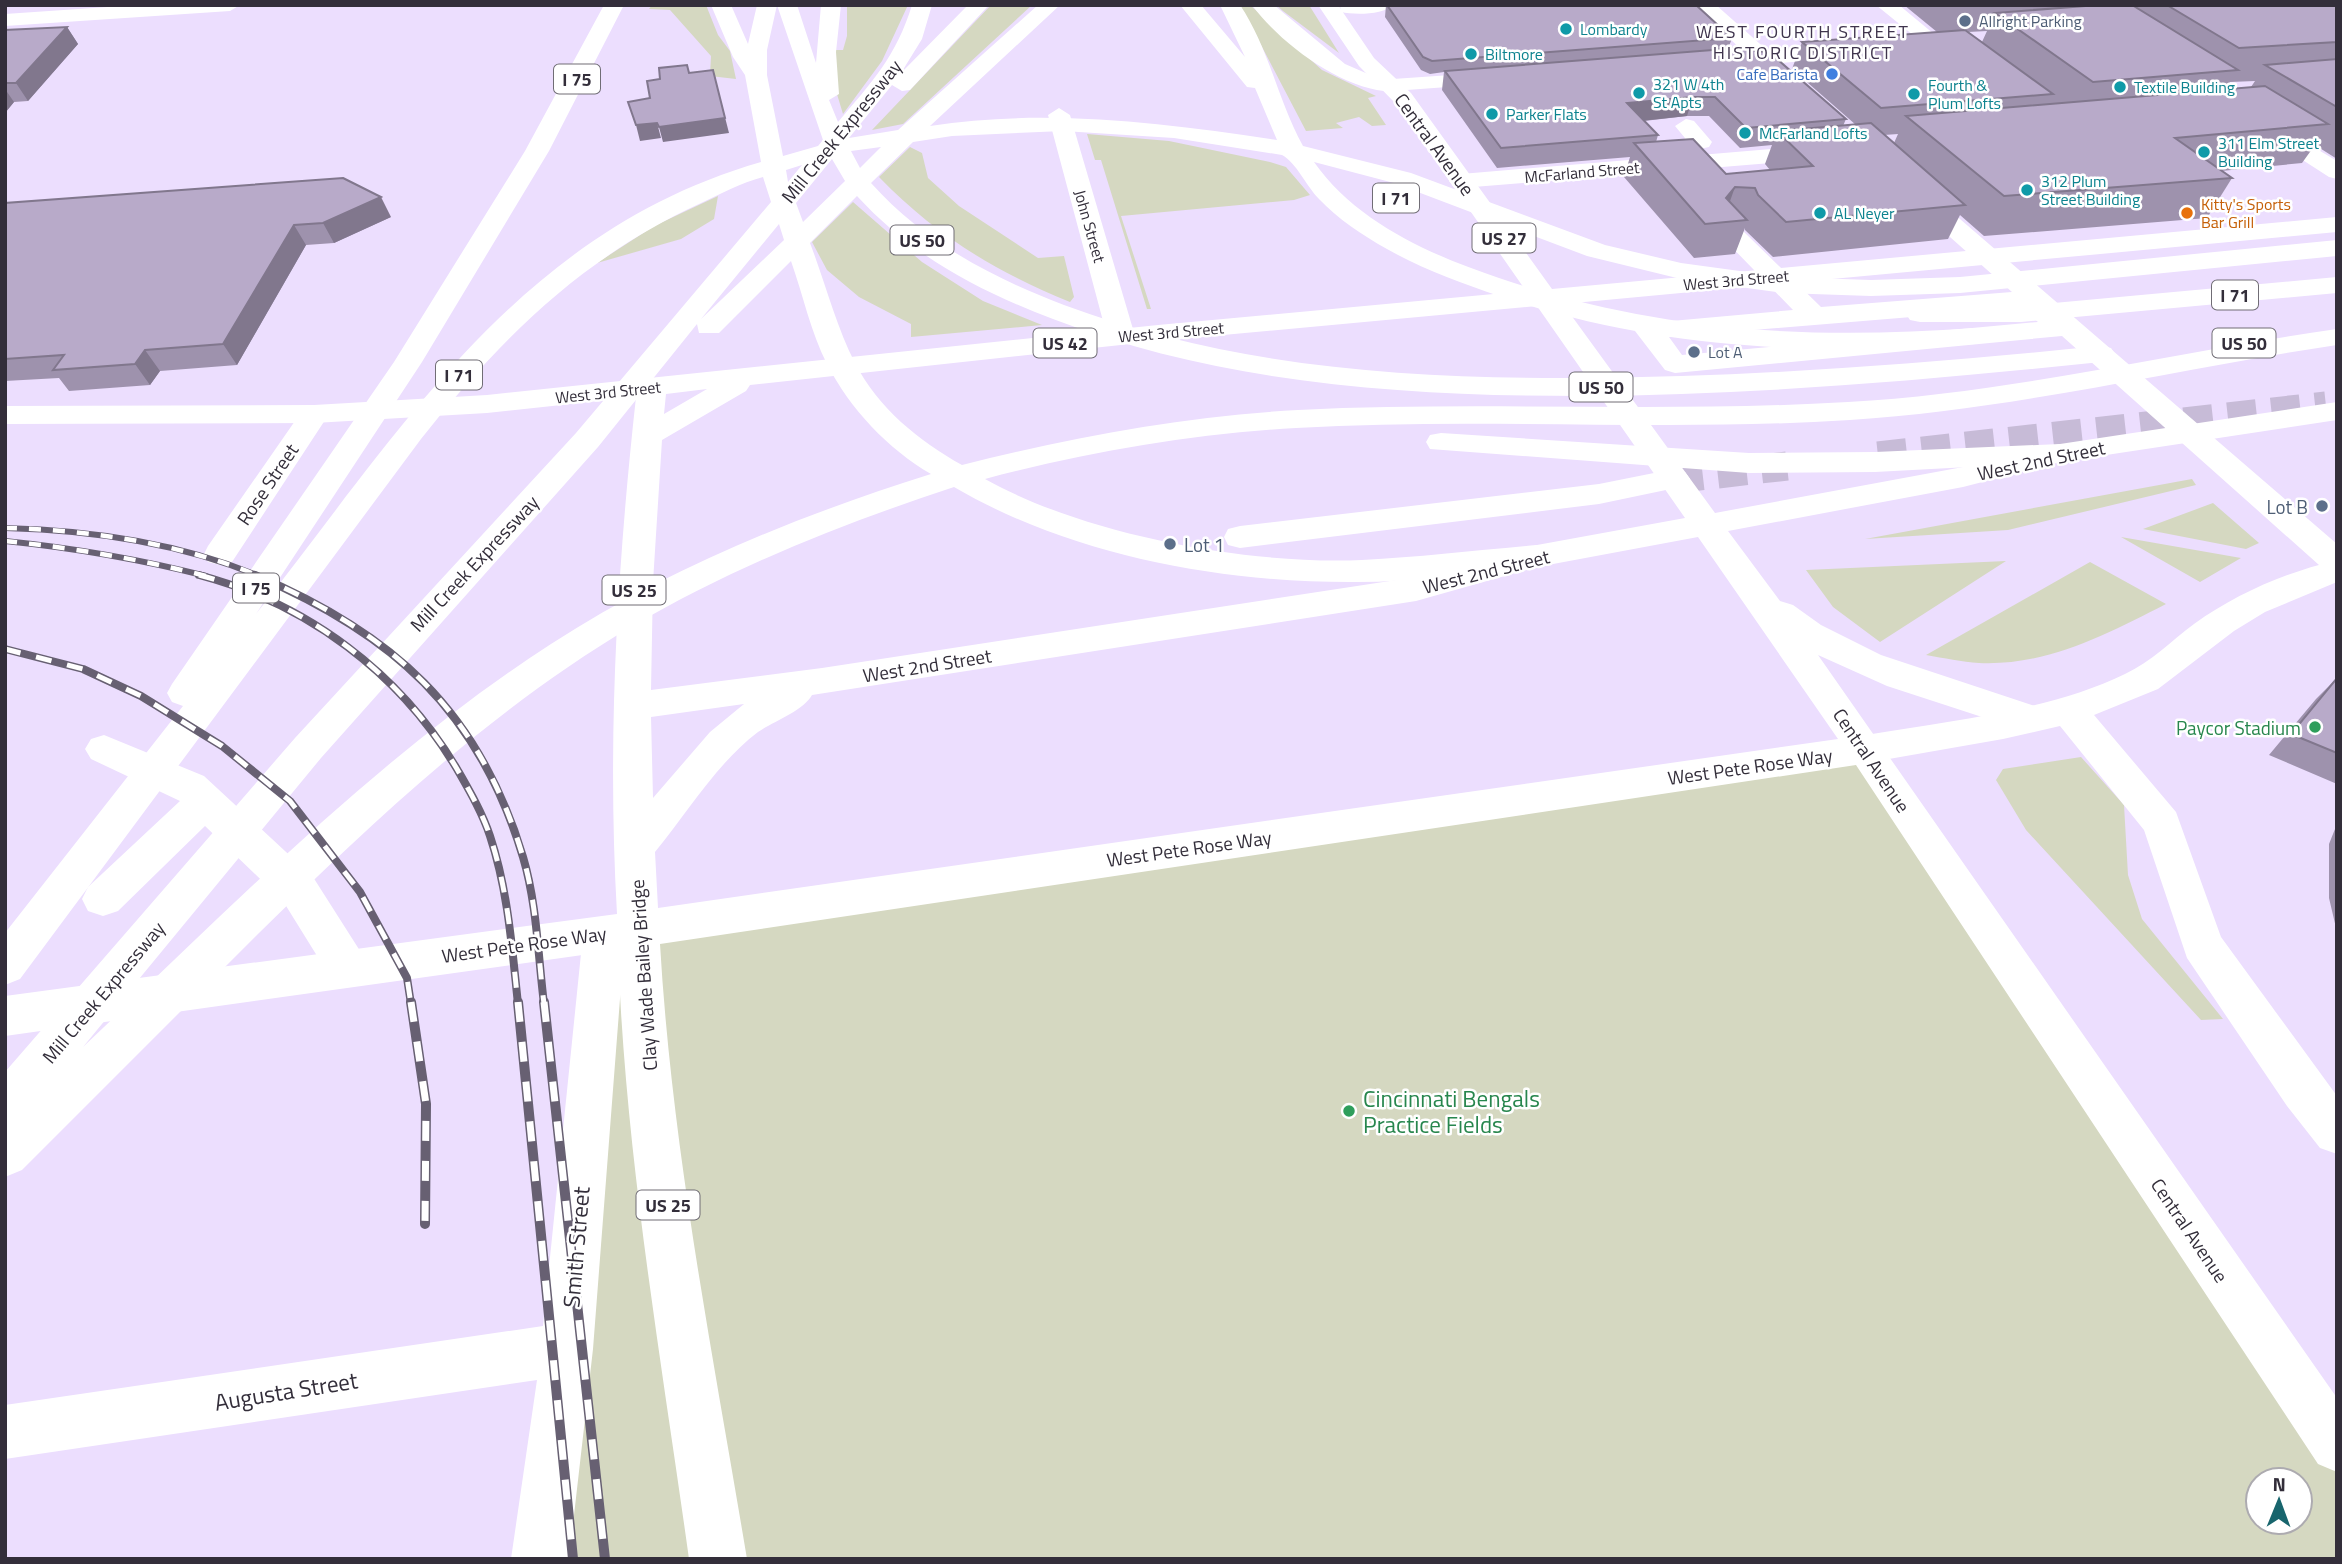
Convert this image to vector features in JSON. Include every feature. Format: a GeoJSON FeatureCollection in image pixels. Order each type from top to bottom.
{"type":"FeatureCollection","features":[{"type":"Feature","properties":{"kind":"main road"},"geometry":{"type":"LineString","coordinates":[[5,20],[230,5]]}},
{"type":"Feature","properties":{"kind":"main road","name":"I 75"},"geometry":{"type":"LineString","coordinates":[[7,963],[408,362],[537,151],[614,5]]}},
{"type":"Feature","properties":{"kind":"main road"},"geometry":{"type":"LineString","coordinates":[[721,5],[743,57],[756,75]]}},
{"type":"Feature","properties":{"kind":"main road"},"geometry":{"type":"LineString","coordinates":[[766,5],[757,50],[756,75],[776,182],[806,274],[841,365],[874,412],[916,452],[942,469],[1053,522],[1139,547],[1214,561],[1298,570],[1424,568],[1537,556]]}},
{"type":"Feature","properties":{"kind":"main road"},"geometry":{"type":"LineString","coordinates":[[786,5],[829,121]]}},
{"type":"Feature","properties":{"kind":"main road","name":"US 50"},"geometry":{"type":"LineString","coordinates":[[831,5],[826,52],[829,121],[848,168],[894,220],[977,276],[1058,313],[1141,340],[1257,365],[1368,380],[1447,385],[1714,386],[2160,356]]}},
{"type":"Feature","properties":{"kind":"main road","name":"Mill Creek Expressway"},"geometry":{"type":"LineString","coordinates":[[5,1107],[308,748],[587,440],[811,170],[884,94],[912,39],[922,5]]}},
{"type":"Feature","properties":{"kind":"main road"},"geometry":{"type":"LineString","coordinates":[[884,94],[979,5]]}},
{"type":"Feature","properties":{"kind":"main road"},"geometry":{"type":"LineString","coordinates":[[587,440],[719,318],[915,127],[1049,5]]}},
{"type":"Feature","properties":{"kind":"main road"},"geometry":{"type":"LineString","coordinates":[[1190,5],[1269,96]]}},
{"type":"Feature","properties":{"kind":"main road"},"geometry":{"type":"LineString","coordinates":[[1230,5],[1244,23],[1284,131],[1328,196],[1380,235],[1438,265],[1509,291],[1603,318],[1698,337],[1826,345],[1898,343],[2002,333],[2104,309]]}},
{"type":"Feature","properties":{"kind":"main road"},"geometry":{"type":"LineString","coordinates":[[1262,5],[1341,72],[1366,83],[1393,85],[1511,77]]}},
{"type":"Feature","properties":{"kind":"main road"},"geometry":{"type":"LineString","coordinates":[[1341,6],[1383,5]]}},
{"type":"Feature","properties":{"kind":"main road"},"geometry":{"type":"LineString","coordinates":[[1704,5],[1786,78]]}},
{"type":"Feature","properties":{"kind":"main road"},"geometry":{"type":"LineString","coordinates":[[1886,5],[1950,46],[1911,46]]}},
{"type":"Feature","properties":{"kind":"main road","name":"Central Avenue"},"geometry":{"type":"LineString","coordinates":[[1341,6],[1366,62],[1393,85],[1866,749],[2337,1446]]}},
{"type":"Feature","properties":{"kind":"main road"},"geometry":{"type":"LineString","coordinates":[[537,151],[621,39]]}},
{"type":"Feature","properties":{"kind":"main road"},"geometry":{"type":"LineString","coordinates":[[1703,62],[1874,49]]}},
{"type":"Feature","properties":{"kind":"main road"},"geometry":{"type":"LineString","coordinates":[[2246,114],[2337,172]]}},
{"type":"Feature","properties":{"kind":"main road","name":"John Street"},"geometry":{"type":"LineString","coordinates":[[1059,115],[1121,337]]}},
{"type":"Feature","properties":{"kind":"main road"},"geometry":{"type":"LineString","coordinates":[[1686,126],[1701,142],[1693,144],[1686,153],[1718,191]]}},
{"type":"Feature","properties":{"kind":"main road","name":"I 71"},"geometry":{"type":"LineString","coordinates":[[7,963],[440,397],[514,317],[575,265],[635,225],[701,192],[742,176],[831,150],[887,138],[981,127],[1124,127],[1224,144],[1324,171],[1564,267],[1661,290],[1719,299],[1866,312],[2021,314],[2104,309],[2337,285]]}},
{"type":"Feature","properties":{"kind":"main road"},"geometry":{"type":"LineString","coordinates":[[1124,127],[1241,141],[1363,167],[1424,186],[1579,245],[1696,274],[1787,286],[1894,289],[1972,287],[2337,248]]}},
{"type":"Feature","properties":{"kind":"main road","name":"McFarland Street"},"geometry":{"type":"LineString","coordinates":[[1461,181],[1837,150]]}},
{"type":"Feature","properties":{"kind":"main road"},"geometry":{"type":"LineString","coordinates":[[1733,159],[1749,178]]}},
{"type":"Feature","properties":{"kind":"main road"},"geometry":{"type":"LineString","coordinates":[[1897,177],[2337,562]]}},
{"type":"Feature","properties":{"kind":"main road","name":"West 3rd Street"},"geometry":{"type":"LineString","coordinates":[[5,415],[314,414],[475,405],[1121,337],[2337,224]]}},
{"type":"Feature","properties":{"kind":"main road"},"geometry":{"type":"LineString","coordinates":[[1732,229],[1730,232],[1772,277],[1814,316],[2027,299],[2061,328],[1675,364],[1649,331],[1814,316]]}},
{"type":"Feature","properties":{"kind":"main road"},"geometry":{"type":"LineString","coordinates":[[5,1154],[335,834],[464,725],[514,687],[615,620],[700,574],[803,530],[970,473],[1103,443],[1200,428],[1294,419],[1708,418],[1856,411],[2030,390],[2160,356],[2337,337]]}},
{"type":"Feature","properties":{"kind":"main road","name":"US 42"},"geometry":{"type":"LineString","coordinates":[[647,436],[694,407],[754,376]]}},
{"type":"Feature","properties":{"kind":"main road","name":"Clay Wade Bailey Bridge"},"geometry":{"type":"LineString","coordinates":[[652,387],[632,632],[630,706],[634,849],[644,1024],[691,1387],[718,1559]]}},
{"type":"Feature","properties":{"kind":"main road","name":"West 2nd Street"},"geometry":{"type":"LineString","coordinates":[[630,706],[822,681],[1416,589],[1537,556],[1963,477],[2060,453],[2337,411]]}},
{"type":"Feature","properties":{"kind":"main road","name":"Rose Street"},"geometry":{"type":"LineString","coordinates":[[220,554],[314,414]]}},
{"type":"Feature","properties":{"kind":"main road"},"geometry":{"type":"LineString","coordinates":[[1103,443],[1207,436],[1357,436],[1763,463],[2060,453]]}},
{"type":"Feature","properties":{"kind":"main road"},"geometry":{"type":"LineString","coordinates":[[1240,537],[1600,494],[1674,479]]}},
{"type":"Feature","properties":{"kind":"main road","name":"West Pete Rose Way"},"geometry":{"type":"LineString","coordinates":[[5,1016],[347,967],[604,934],[1866,749],[2047,713],[2133,686],[2160,672],[2209,631],[2259,602],[2313,577],[2337,571]]}},
{"type":"Feature","properties":{"kind":"main road"},"geometry":{"type":"LineString","coordinates":[[1748,586],[1822,643],[1854,660],[2047,713],[2162,823],[2203,945],[2303,1091],[2337,1132]]}},
{"type":"Feature","properties":{"kind":"main road"},"geometry":{"type":"LineString","coordinates":[[634,849],[682,793],[699,764],[741,723],[775,702],[822,681]]}},
{"type":"Feature","properties":{"kind":"main road"},"geometry":{"type":"LineString","coordinates":[[104,749],[190,787],[298,889],[347,967]]}},
{"type":"Feature","properties":{"kind":"main road"},"geometry":{"type":"LineString","coordinates":[[103,899],[205,802]]}},
{"type":"Feature","properties":{"kind":"main road","name":"Smith Street"},"geometry":{"type":"LineString","coordinates":[[540,1559],[567,1349],[604,934]]}},
{"type":"Feature","properties":{"kind":"main road","name":"Augusta Street"},"geometry":{"type":"LineString","coordinates":[[5,1432],[567,1349]]}},
{"type":"Feature","properties":{"kind":"green space"},"geometry":{"type":"Polygon","coordinates":[[[652,5],[706,5],[718,35],[730,51],[736,79],[710,76],[711,56],[670,10],[649,9],[652,5]]]}},
{"type":"Feature","properties":{"kind":"green space"},"geometry":{"type":"Polygon","coordinates":[[[847,5],[908,5],[882,61],[843,114],[833,81],[835,50],[843,50],[847,36],[847,5]]]}},
{"type":"Feature","properties":{"kind":"green space"},"geometry":{"type":"Polygon","coordinates":[[[991,5],[1032,5],[903,124],[872,130],[991,5]]]}},
{"type":"Feature","properties":{"kind":"green space"},"geometry":{"type":"Polygon","coordinates":[[[1240,5],[1250,5],[1322,70],[1376,96],[1368,98],[1386,125],[1372,126],[1359,117],[1336,123],[1343,128],[1306,131],[1240,5]]]}},
{"type":"Feature","properties":{"kind":"green space"},"geometry":{"type":"Polygon","coordinates":[[[1276,5],[1309,5],[1339,53],[1283,11],[1276,5]]]}},
{"type":"Feature","properties":{"kind":"green space"},"geometry":{"type":"Polygon","coordinates":[[[1087,134],[1169,141],[1270,162],[1286,167],[1310,195],[1294,200],[1121,216],[1151,309],[1147,309],[1101,160],[1095,160],[1087,134]]]}},
{"type":"Feature","properties":{"kind":"green space"},"geometry":{"type":"Polygon","coordinates":[[[910,147],[922,153],[928,178],[959,206],[1038,258],[1064,256],[1074,297],[1070,302],[992,265],[945,234],[900,198],[879,177],[910,147]]]}},
{"type":"Feature","properties":{"kind":"green space"},"geometry":{"type":"Polygon","coordinates":[[[718,196],[714,219],[681,239],[597,263],[654,226],[718,196]]]}},
{"type":"Feature","properties":{"kind":"green space"},"geometry":{"type":"Polygon","coordinates":[[[853,202],[922,262],[983,301],[1042,325],[911,337],[911,324],[859,297],[827,270],[812,242],[853,202]]]}},
{"type":"Feature","properties":{"kind":"green space"},"geometry":{"type":"Polygon","coordinates":[[[2192,479],[2196,485],[2008,530],[1865,539],[2192,479]]]}},
{"type":"Feature","properties":{"kind":"green space"},"geometry":{"type":"Polygon","coordinates":[[[2213,503],[2259,543],[2246,549],[2143,529],[2213,503]]]}},
{"type":"Feature","properties":{"kind":"green space"},"geometry":{"type":"Polygon","coordinates":[[[2121,537],[2241,558],[2200,582],[2121,537]]]}},
{"type":"Feature","properties":{"kind":"green space"},"geometry":{"type":"Polygon","coordinates":[[[2006,561],[1880,642],[1833,607],[1806,570],[2006,561]]]}},
{"type":"Feature","properties":{"kind":"green space"},"geometry":{"type":"Polygon","coordinates":[[[2090,562],[2166,604],[2099,637],[2053,654],[2004,663],[1979,663],[1926,655],[2090,562]]]}},
{"type":"Feature","properties":{"kind":"green space","name":"Cincinnati Bengals Practice Fields"},"geometry":{"type":"Polygon","coordinates":[[[1866,749],[2337,1445],[2337,1559],[540,1559],[604,934],[1866,749]]]}},
{"type":"Feature","properties":{"kind":"green space"},"geometry":{"type":"Polygon","coordinates":[[[2081,757],[2124,805],[2128,875],[2142,919],[2223,1019],[2201,1020],[2026,830],[1996,780],[2003,769],[2081,757]]]}},
{"type":"Feature","properties":{"kind":"building"},"geometry":{"type":"Polygon","coordinates":[[[1387,5],[1696,5],[1732,38],[1432,61],[1423,57],[1387,5]]]}},
{"type":"Feature","properties":{"kind":"building"},"geometry":{"type":"Polygon","coordinates":[[[2132,5],[2238,70],[2093,82],[1995,13],[2132,5]]]}},
{"type":"Feature","properties":{"kind":"building"},"geometry":{"type":"Polygon","coordinates":[[[2167,5],[2337,5],[2337,42],[2239,48],[2167,5]]]}},
{"type":"Feature","properties":{"kind":"building"},"geometry":{"type":"Polygon","coordinates":[[[67,27],[16,83],[5,83],[5,30],[67,27]]]}},
{"type":"Feature","properties":{"kind":"building"},"geometry":{"type":"Polygon","coordinates":[[[1965,30],[2053,94],[1881,108],[1802,42],[1965,30]]]}},
{"type":"Feature","properties":{"kind":"building"},"geometry":{"type":"Polygon","coordinates":[[[1751,47],[1755,51],[1769,52],[1846,119],[1746,128],[1715,97],[1693,97],[1627,103],[1658,135],[1501,148],[1445,71],[1751,47]]]}},
{"type":"Feature","properties":{"kind":"building"},"geometry":{"type":"Polygon","coordinates":[[[2337,59],[2337,107],[2265,65],[2337,59]]]}},
{"type":"Feature","properties":{"kind":"building"},"geometry":{"type":"Polygon","coordinates":[[[687,65],[689,73],[713,70],[725,118],[659,127],[657,123],[636,125],[628,102],[650,98],[647,81],[660,79],[659,68],[687,65]]]}},
{"type":"Feature","properties":{"kind":"building"},"geometry":{"type":"Polygon","coordinates":[[[2265,86],[2328,124],[2175,138],[2232,178],[2004,196],[1906,116],[2265,86]]]}},
{"type":"Feature","properties":{"kind":"building"},"geometry":{"type":"Polygon","coordinates":[[[1871,123],[1965,205],[1786,222],[1758,195],[1755,188],[1735,187],[1726,198],[1747,220],[1705,224],[1634,143],[1693,139],[1726,174],[1813,166],[1777,131],[1871,123]]]}},
{"type":"Feature","properties":{"kind":"building"},"geometry":{"type":"Polygon","coordinates":[[[343,178],[381,197],[323,223],[294,225],[223,344],[145,350],[135,364],[53,370],[64,355],[5,359],[5,203],[343,178]]]}},
{"type":"Feature","properties":{"kind":"building"},"geometry":{"type":"Polygon","coordinates":[[[2337,678],[2337,753],[2291,734],[2337,678]]]}},
{"type":"Feature","properties":{"kind":"tunnel"},"geometry":{"type":"LineString","coordinates":[[1878,456],[2326,406]]}},
{"type":"Feature","properties":{"kind":"tunnel"},"geometry":{"type":"LineString","coordinates":[[1674,479],[1787,466]]}},
{"type":"Feature","properties":{"kind":"railway"},"geometry":{"type":"LineString","coordinates":[[5,528],[134,540],[198,555],[259,576]]}},
{"type":"Feature","properties":{"kind":"railway"},"geometry":{"type":"LineString","coordinates":[[5,541],[106,555],[206,576]]}},
{"type":"Feature","properties":{"kind":"railway"},"geometry":{"type":"LineString","coordinates":[[199,575],[277,604],[348,647],[408,702],[434,734],[471,793],[490,836],[505,898],[518,1004]]}},
{"type":"Feature","properties":{"kind":"railway"},"geometry":{"type":"LineString","coordinates":[[255,575],[348,623],[388,651],[424,683],[455,718],[482,759],[504,805],[523,857],[534,912],[544,1004]]}},
{"type":"Feature","properties":{"kind":"railway"},"geometry":{"type":"LineString","coordinates":[[5,649],[83,669],[141,696],[222,746],[290,801],[360,892],[407,978],[411,1004]]}},
{"type":"Feature","properties":{"kind":"railway"},"geometry":{"type":"LineString","coordinates":[[411,1002],[426,1104],[425,1224]]}},
{"type":"Feature","properties":{"kind":"railway"},"geometry":{"type":"LineString","coordinates":[[518,1002],[573,1559]]}},
{"type":"Feature","properties":{"kind":"railway"},"geometry":{"type":"LineString","coordinates":[[544,1002],[605,1559]]}},
{"type":"Feature","properties":{"kind":"place","name":"Allright Parking"},"geometry":{"type":"Point","coordinates":[1965,21]}},
{"type":"Feature","properties":{"kind":"place","name":"Lombardy"},"geometry":{"type":"Point","coordinates":[1566,29]}},
{"type":"Feature","properties":{"kind":"place","name":"Biltmore"},"geometry":{"type":"Point","coordinates":[1471,54]}},
{"type":"Feature","properties":{"kind":"place","name":"Cafe Barista"},"geometry":{"type":"Point","coordinates":[1832,74]}},
{"type":"Feature","properties":{"kind":"place","name":"Textile Building"},"geometry":{"type":"Point","coordinates":[2120,87]}},
{"type":"Feature","properties":{"kind":"place","name":"321 W 4th St Apts"},"geometry":{"type":"Point","coordinates":[1639,93]}},
{"type":"Feature","properties":{"kind":"place","name":"Fourth & Plum Lofts"},"geometry":{"type":"Point","coordinates":[1914,94]}},
{"type":"Feature","properties":{"kind":"place","name":"Parker Flats"},"geometry":{"type":"Point","coordinates":[1492,114]}},
{"type":"Feature","properties":{"kind":"place","name":"McFarland Lofts"},"geometry":{"type":"Point","coordinates":[1745,133]}},
{"type":"Feature","properties":{"kind":"place","name":"311 Elm Street Building"},"geometry":{"type":"Point","coordinates":[2204,152]}},
{"type":"Feature","properties":{"kind":"place","name":"312 Plum Street Building"},"geometry":{"type":"Point","coordinates":[2027,190]}},
{"type":"Feature","properties":{"kind":"place","name":"AL Neyer"},"geometry":{"type":"Point","coordinates":[1820,213]}},
{"type":"Feature","properties":{"kind":"place","name":"Kitty's Sports Bar Grill"},"geometry":{"type":"Point","coordinates":[2187,213]}},
{"type":"Feature","properties":{"kind":"place","name":"Lot A"},"geometry":{"type":"Point","coordinates":[1694,352]}},
{"type":"Feature","properties":{"kind":"place","name":"Lot B"},"geometry":{"type":"Point","coordinates":[2322,506]}},
{"type":"Feature","properties":{"kind":"place","name":"Lot 1"},"geometry":{"type":"Point","coordinates":[1170,544]}},
{"type":"Feature","properties":{"kind":"place","name":"Paycor Stadium"},"geometry":{"type":"Point","coordinates":[2315,727]}},
{"type":"Feature","properties":{"kind":"place","name":"Cincinnati Bengals Practice Fields"},"geometry":{"type":"Point","coordinates":[1349,1111]}},
{"type":"Feature","properties":{"kind":"district","name":"WEST FOURTH STREET HISTORIC DISTRICT"},"geometry":{"type":"Point","coordinates":[1803,41]}}]}
